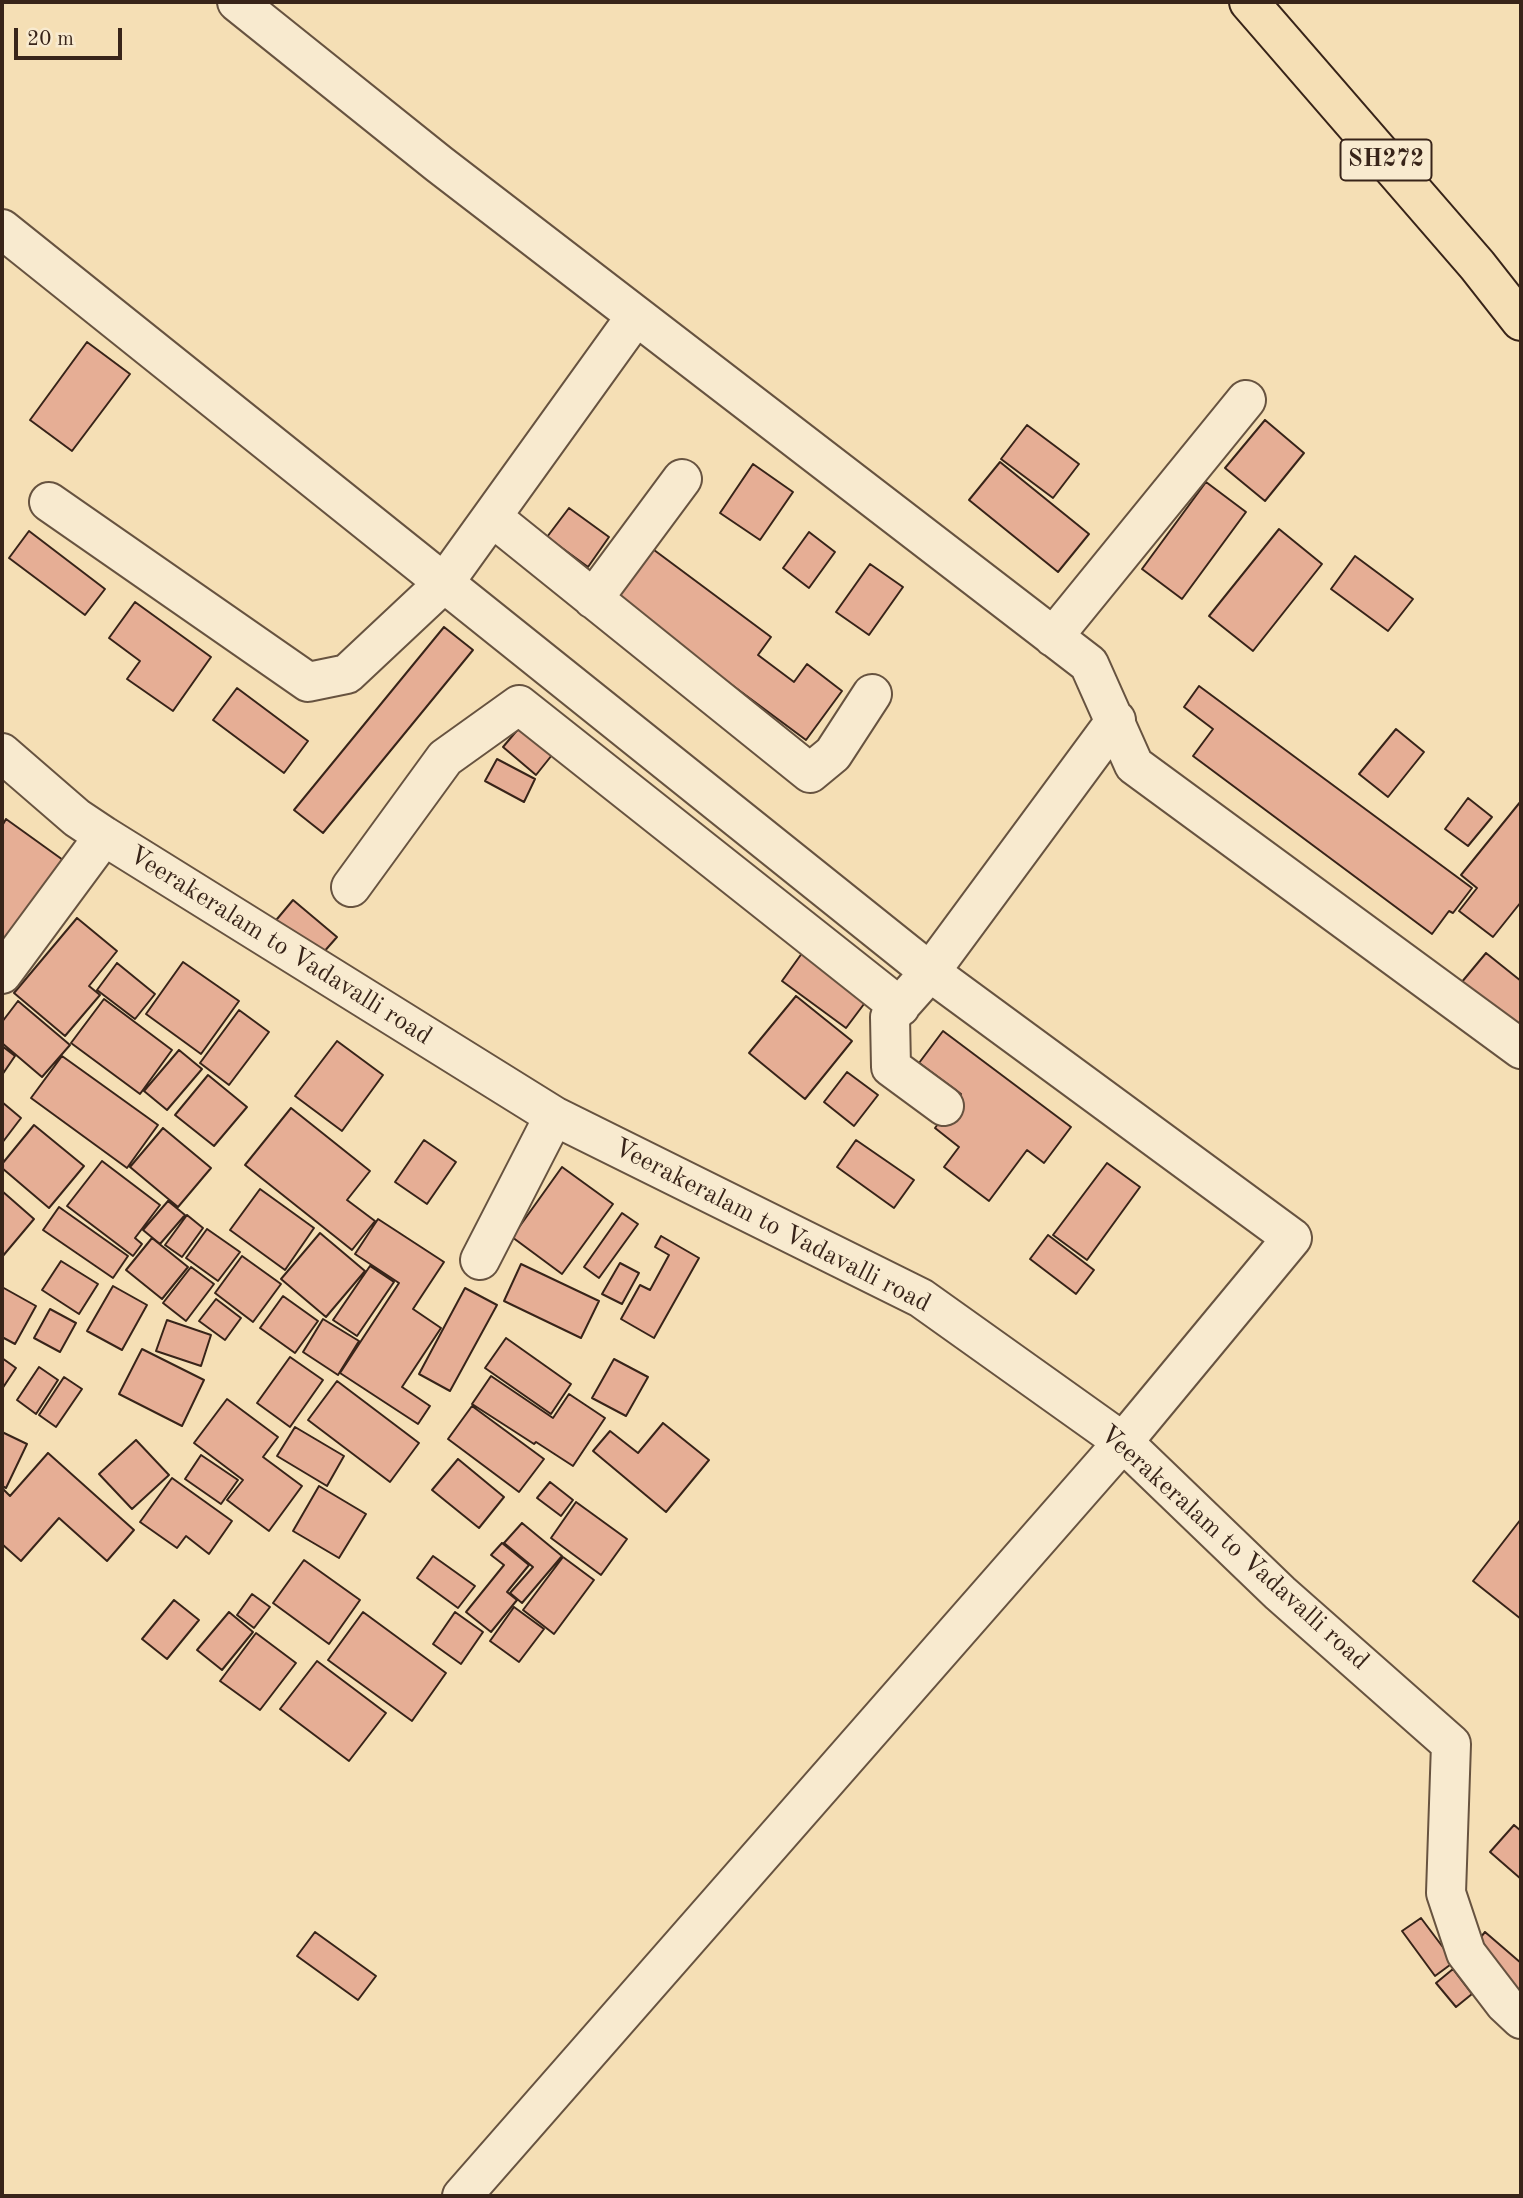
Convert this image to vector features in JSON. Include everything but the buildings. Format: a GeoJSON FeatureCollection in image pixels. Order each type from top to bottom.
{"type":"FeatureCollection","features":[{"type":"Feature","properties":{"kind":"main road","name":"SH272"},"geometry":{"type":"LineString","coordinates":[[1249,2],[1477,265],[1521,321]]}},
{"type":"Feature","properties":{"kind":"street"},"geometry":{"type":"LineString","coordinates":[[237,2],[439,164],[1089,664],[1134,765],[1521,1049]]}},
{"type":"Feature","properties":{"kind":"street"},"geometry":{"type":"LineString","coordinates":[[2,229],[930,972],[1292,1238],[1123,1442],[462,2196]]}},
{"type":"Feature","properties":{"kind":"street"},"geometry":{"type":"LineString","coordinates":[[50,502],[309,682],[347,674],[444,583],[636,316]]}},
{"type":"Feature","properties":{"kind":"street"},"geometry":{"type":"LineString","coordinates":[[1053,637],[1246,400]]}},
{"type":"Feature","properties":{"kind":"street"},"geometry":{"type":"LineString","coordinates":[[593,599],[682,479]]}},
{"type":"Feature","properties":{"kind":"street"},"geometry":{"type":"LineString","coordinates":[[492,517],[810,773],[833,754],[872,694]]}},
{"type":"Feature","properties":{"kind":"street"},"geometry":{"type":"LineString","coordinates":[[351,887],[445,758],[519,705],[900,1007]]}},
{"type":"Feature","properties":{"kind":"street"},"geometry":{"type":"LineString","coordinates":[[944,1106],[891,1067],[890,1017],[930,972],[1116,720]]}},
{"type":"Feature","properties":{"kind":"street","name":"Veerakeralam to Vadavalli road"},"geometry":{"type":"LineString","coordinates":[[3,756],[77,818],[104,836],[554,1116],[921,1298],[1123,1442],[1280,1593],[1451,1744],[1446,1893],[1466,1953],[1505,2004],[1521,2018]]}},
{"type":"Feature","properties":{"kind":"street"},"geometry":{"type":"LineString","coordinates":[[2,974],[104,836]]}},
{"type":"Feature","properties":{"kind":"street"},"geometry":{"type":"LineString","coordinates":[[480,1260],[554,1116]]}}]}
